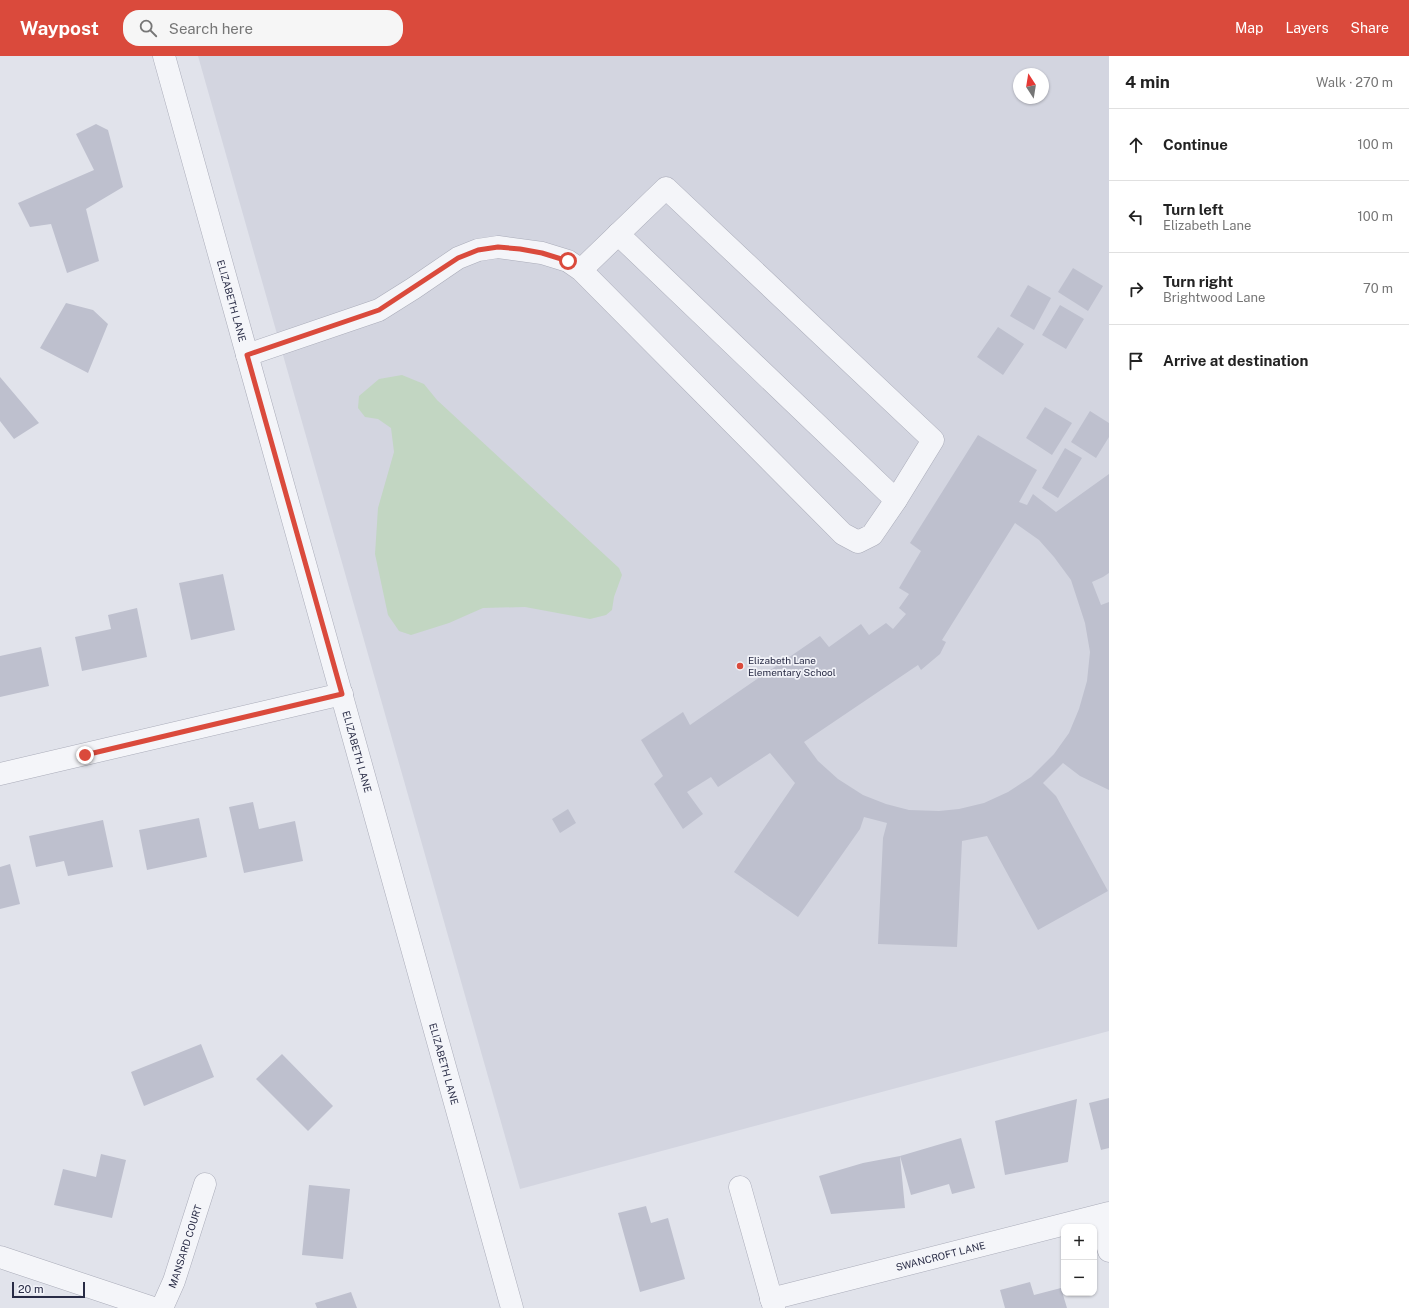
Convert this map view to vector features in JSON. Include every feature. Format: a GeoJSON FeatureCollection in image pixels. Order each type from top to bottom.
{"type":"FeatureCollection","features":[{"type":"Feature","properties":{"kind":"street","name":"ELIZABETH LANE"},"geometry":{"type":"LineString","coordinates":[[164,56],[512,1308]]}},
{"type":"Feature","properties":{"kind":"street"},"geometry":{"type":"LineString","coordinates":[[247,355],[379,310],[458,258],[478,250],[498,247],[542,253],[568,261],[581,270],[843,534],[858,542],[872,535],[896,500],[932,440],[666,188],[581,270]]}},
{"type":"Feature","properties":{"kind":"street"},"geometry":{"type":"LineString","coordinates":[[618,234],[896,500]]}},
{"type":"Feature","properties":{"kind":"street"},"geometry":{"type":"LineString","coordinates":[[0,774],[342,694]]}},
{"type":"Feature","properties":{"kind":"street","name":"MANSARD COURT"},"geometry":{"type":"LineString","coordinates":[[162,1308],[174,1281],[205,1184]]}},
{"type":"Feature","properties":{"kind":"street"},"geometry":{"type":"LineString","coordinates":[[740,1187],[773,1303]]}},
{"type":"Feature","properties":{"kind":"street"},"geometry":{"type":"LineString","coordinates":[[1104,1214],[1109,1250]]}},
{"type":"Feature","properties":{"kind":"street","name":"SWANCROFT LANE"},"geometry":{"type":"LineString","coordinates":[[773,1303],[1104,1214]]}},
{"type":"Feature","properties":{"kind":"street"},"geometry":{"type":"LineString","coordinates":[[0,1257],[154,1308]]}},
{"type":"Feature","properties":{"kind":"shaded area","name":"Elizabeth Lane Elementary School"},"geometry":{"type":"Polygon","coordinates":[[[198,56],[1109,56],[1109,1031],[520,1189],[198,56]]]}},
{"type":"Feature","properties":{"kind":"green space"},"geometry":{"type":"Polygon","coordinates":[[[402,375],[424,384],[437,400],[619,568],[622,575],[614,597],[612,610],[606,615],[590,619],[525,607],[483,608],[449,623],[411,635],[399,631],[388,615],[375,554],[378,508],[394,452],[391,428],[378,419],[365,417],[358,408],[359,396],[379,379],[402,375]]]}},
{"type":"Feature","properties":{"kind":"building"},"geometry":{"type":"Polygon","coordinates":[[[96,124],[108,130],[123,187],[86,209],[99,261],[67,273],[51,224],[30,227],[18,203],[94,170],[76,134],[96,124]]]}},
{"type":"Feature","properties":{"kind":"building"},"geometry":{"type":"Polygon","coordinates":[[[1073,268],[1103,286],[1088,311],[1058,292],[1073,268]]]}},
{"type":"Feature","properties":{"kind":"building"},"geometry":{"type":"Polygon","coordinates":[[[1028,285],[1051,298],[1034,330],[1010,316],[1028,285]]]}},
{"type":"Feature","properties":{"kind":"building"},"geometry":{"type":"Polygon","coordinates":[[[66,303],[93,310],[108,324],[88,373],[40,348],[66,303]]]}},
{"type":"Feature","properties":{"kind":"building"},"geometry":{"type":"Polygon","coordinates":[[[1060,305],[1084,319],[1066,349],[1042,335],[1060,305]]]}},
{"type":"Feature","properties":{"kind":"building"},"geometry":{"type":"Polygon","coordinates":[[[998,327],[1024,344],[1003,375],[977,357],[998,327]]]}},
{"type":"Feature","properties":{"kind":"building"},"geometry":{"type":"Polygon","coordinates":[[[0,377],[39,423],[14,439],[0,421],[0,377]]]}},
{"type":"Feature","properties":{"kind":"building"},"geometry":{"type":"Polygon","coordinates":[[[1045,407],[1072,423],[1052,455],[1026,438],[1045,407]]]}},
{"type":"Feature","properties":{"kind":"building"},"geometry":{"type":"Polygon","coordinates":[[[1090,411],[1109,423],[1109,437],[1096,458],[1071,442],[1090,411]]]}},
{"type":"Feature","properties":{"kind":"building","name":"Elizabeth Lane Elementary School"},"geometry":{"type":"Polygon","coordinates":[[[978,435],[1037,470],[1019,502],[1027,505],[1033,494],[1056,512],[1109,474],[1109,573],[1092,582],[1101,605],[1109,602],[1109,790],[1080,776],[1063,763],[1043,783],[1056,796],[1108,891],[1038,930],[987,836],[962,841],[957,947],[878,944],[883,838],[887,823],[864,817],[860,829],[798,917],[734,872],[795,783],[770,753],[718,787],[711,777],[687,792],[703,814],[683,829],[654,784],[663,776],[641,740],[683,712],[690,725],[820,636],[829,647],[861,624],[869,635],[886,623],[893,629],[906,614],[899,608],[909,594],[899,588],[921,551],[910,543],[978,435]],[[1015,523],[942,640],[946,642],[940,654],[921,670],[918,665],[804,742],[818,761],[838,779],[863,795],[886,804],[909,810],[939,811],[959,809],[984,803],[1008,792],[1031,777],[1054,754],[1069,733],[1079,709],[1087,681],[1090,652],[1085,623],[1071,580],[1039,540],[1015,523]]]}},
{"type":"Feature","properties":{"kind":"building"},"geometry":{"type":"Polygon","coordinates":[[[1065,448],[1082,458],[1058,498],[1042,488],[1065,448]]]}},
{"type":"Feature","properties":{"kind":"building"},"geometry":{"type":"Polygon","coordinates":[[[223,574],[235,630],[191,640],[179,583],[223,574]]]}},
{"type":"Feature","properties":{"kind":"building"},"geometry":{"type":"Polygon","coordinates":[[[137,608],[147,657],[82,671],[75,637],[111,629],[108,615],[137,608]]]}},
{"type":"Feature","properties":{"kind":"building"},"geometry":{"type":"Polygon","coordinates":[[[41,647],[49,686],[0,697],[0,656],[41,647]]]}},
{"type":"Feature","properties":{"kind":"building"},"geometry":{"type":"Polygon","coordinates":[[[253,802],[259,829],[295,821],[303,861],[244,873],[229,807],[253,802]]]}},
{"type":"Feature","properties":{"kind":"building"},"geometry":{"type":"Polygon","coordinates":[[[568,809],[576,823],[560,833],[552,819],[568,809]]]}},
{"type":"Feature","properties":{"kind":"building"},"geometry":{"type":"Polygon","coordinates":[[[199,818],[207,857],[147,870],[139,830],[199,818]]]}},
{"type":"Feature","properties":{"kind":"building"},"geometry":{"type":"Polygon","coordinates":[[[103,820],[113,867],[68,876],[64,861],[36,867],[29,836],[103,820]]]}},
{"type":"Feature","properties":{"kind":"building"},"geometry":{"type":"Polygon","coordinates":[[[10,864],[20,904],[0,909],[0,867],[10,864]]]}},
{"type":"Feature","properties":{"kind":"building"},"geometry":{"type":"Polygon","coordinates":[[[201,1044],[214,1077],[144,1106],[131,1072],[201,1044]]]}},
{"type":"Feature","properties":{"kind":"building"},"geometry":{"type":"Polygon","coordinates":[[[282,1054],[333,1106],[308,1131],[256,1079],[282,1054]]]}},
{"type":"Feature","properties":{"kind":"building"},"geometry":{"type":"Polygon","coordinates":[[[1109,1098],[1109,1148],[1101,1150],[1089,1103],[1109,1098]]]}},
{"type":"Feature","properties":{"kind":"building"},"geometry":{"type":"Polygon","coordinates":[[[1077,1099],[1068,1162],[1005,1175],[995,1121],[1077,1099]]]}},
{"type":"Feature","properties":{"kind":"building"},"geometry":{"type":"Polygon","coordinates":[[[961,1138],[975,1188],[952,1194],[949,1184],[911,1195],[900,1156],[961,1138]]]}},
{"type":"Feature","properties":{"kind":"building"},"geometry":{"type":"Polygon","coordinates":[[[101,1154],[126,1160],[112,1218],[54,1205],[63,1169],[96,1177],[101,1154]]]}},
{"type":"Feature","properties":{"kind":"building"},"geometry":{"type":"Polygon","coordinates":[[[900,1156],[905,1208],[831,1214],[819,1176],[863,1163],[900,1156]]]}},
{"type":"Feature","properties":{"kind":"building"},"geometry":{"type":"Polygon","coordinates":[[[309,1185],[350,1189],[343,1259],[302,1255],[309,1185]]]}},
{"type":"Feature","properties":{"kind":"building"},"geometry":{"type":"Polygon","coordinates":[[[646,1206],[651,1223],[668,1218],[685,1279],[640,1292],[618,1213],[646,1206]]]}},
{"type":"Feature","properties":{"kind":"building"},"geometry":{"type":"Polygon","coordinates":[[[1030,1282],[1034,1295],[1061,1288],[1061,1296],[1063,1296],[1067,1308],[1005,1308],[1000,1290],[1030,1282]]]}},
{"type":"Feature","properties":{"kind":"building"},"geometry":{"type":"Polygon","coordinates":[[[351,1292],[357,1308],[317,1308],[315,1303],[351,1292]]]}},
{"type":"Feature","properties":{"kind":"place","name":"Elizabeth Lane Elementary School"},"geometry":{"type":"Point","coordinates":[740,666]}},
{"type":"Feature","properties":{"kind":"route"},"geometry":{"type":"LineString","coordinates":[[85,755],[342,694],[247,355],[379,310],[458,258],[478,250],[498,247],[520,249],[542,253],[568,261]]}}]}
